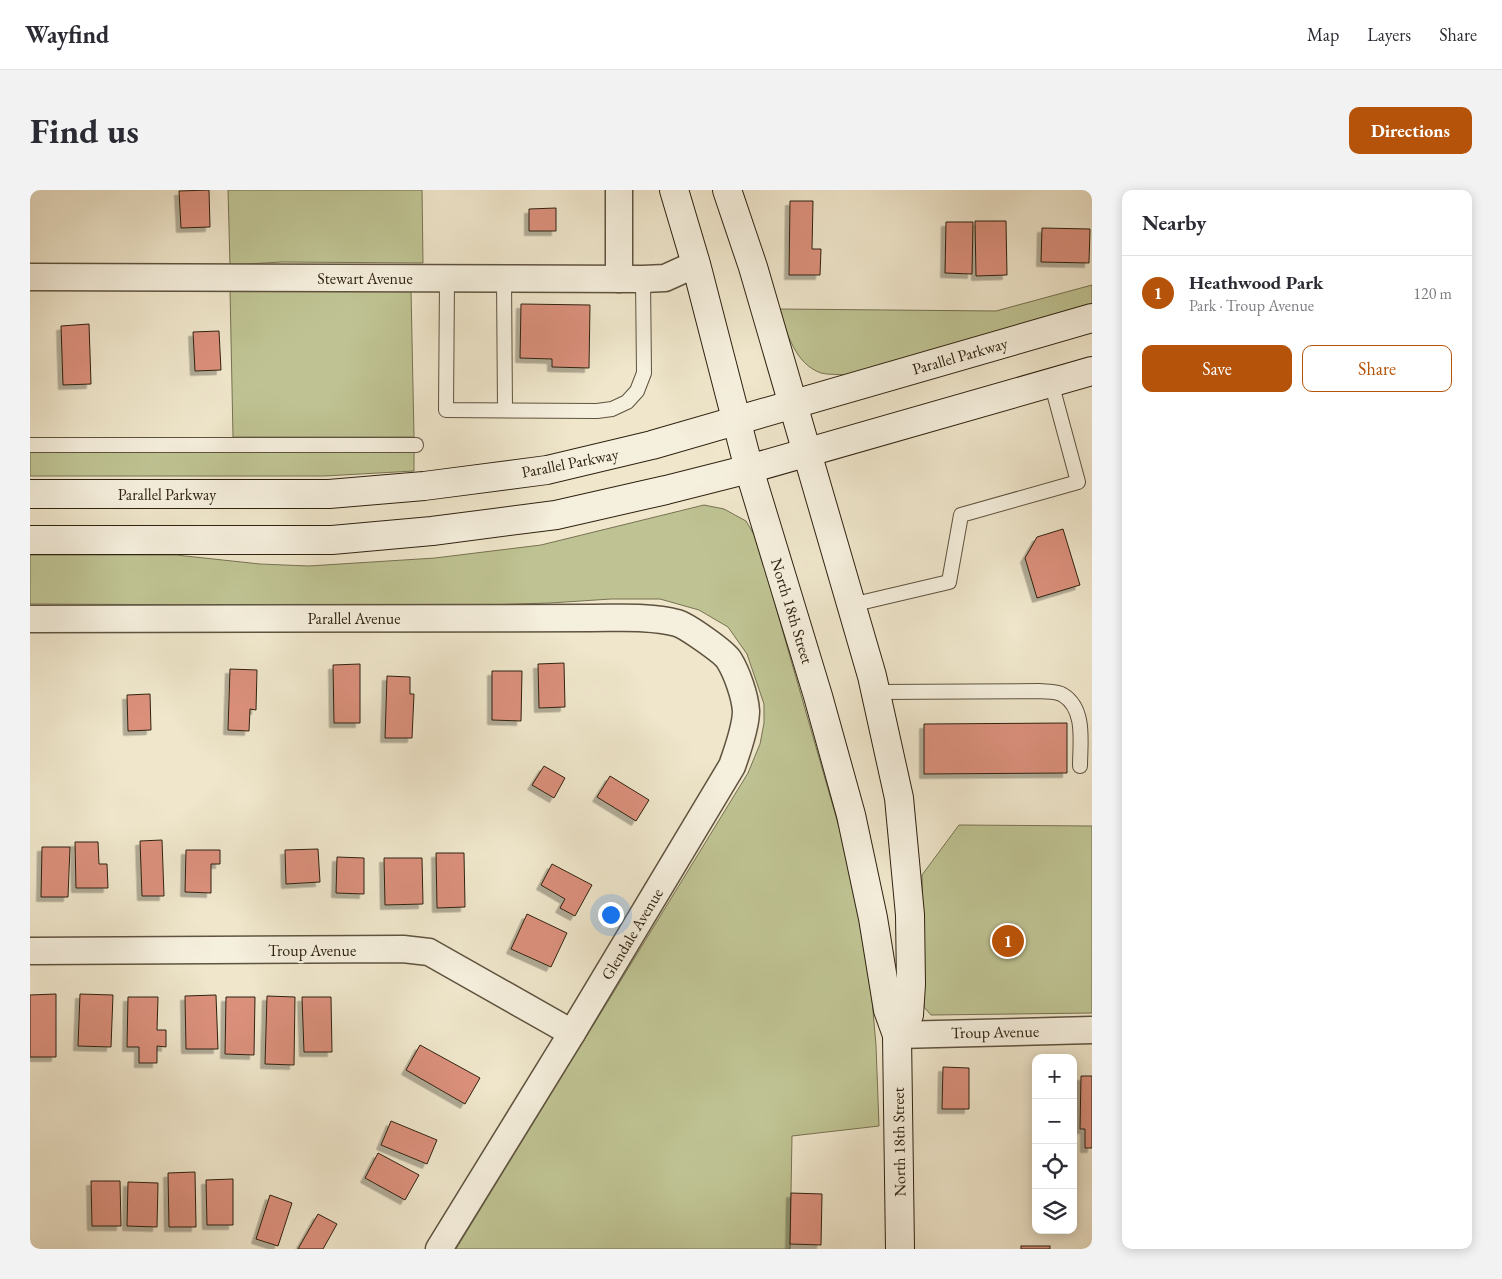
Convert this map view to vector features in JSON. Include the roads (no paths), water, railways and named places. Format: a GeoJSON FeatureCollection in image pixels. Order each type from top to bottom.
{"type":"FeatureCollection","features":[{"type":"Feature","properties":{"kind":"main road","name":"North 18th Street"},"geometry":{"type":"LineString","coordinates":[[674,190],[696,264],[749,469],[818,696],[851,815],[873,918],[888,1010],[897,1035],[900,1249]]}},
{"type":"Feature","properties":{"kind":"main road","name":"North 18th Street"},"geometry":{"type":"LineString","coordinates":[[727,190],[753,267],[851,605],[875,692],[900,798],[910,915],[911,984],[908,1015],[897,1035]]}},
{"type":"Feature","properties":{"kind":"main road","name":"Parallel Parkway"},"geometry":{"type":"LineString","coordinates":[[30,494],[329,494],[424,486],[547,470],[652,445],[793,406],[1092,318]]}},
{"type":"Feature","properties":{"kind":"main road"},"geometry":{"type":"LineString","coordinates":[[30,540],[332,540],[432,531],[556,515],[749,469],[1092,370]]}},
{"type":"Feature","properties":{"kind":"street"},"geometry":{"type":"LineString","coordinates":[[619,190],[631,279]]}},
{"type":"Feature","properties":{"kind":"street","name":"Stewart Avenue"},"geometry":{"type":"LineString","coordinates":[[30,277],[631,279],[665,278],[696,264]]}},
{"type":"Feature","properties":{"kind":"street","name":"Parallel Avenue"},"geometry":{"type":"LineString","coordinates":[[30,619],[593,618],[652,619],[678,624]]}},
{"type":"Feature","properties":{"kind":"street","name":"Glendale Avenue"},"geometry":{"type":"LineString","coordinates":[[439,1249],[572,1034],[732,766],[740,742],[746,711],[740,686],[728,659],[706,640],[678,624]]}},
{"type":"Feature","properties":{"kind":"street","name":"Troup Avenue"},"geometry":{"type":"LineString","coordinates":[[30,950],[403,949],[428,952],[572,1034]]}},
{"type":"Feature","properties":{"kind":"street","name":"Troup Avenue"},"geometry":{"type":"LineString","coordinates":[[897,1035],[1092,1030]]}},
{"type":"Feature","properties":{"kind":"lane"},"geometry":{"type":"LineString","coordinates":[[447,278],[446,410],[597,411],[612,409],[627,402],[637,391],[644,373],[631,279]]}},
{"type":"Feature","properties":{"kind":"lane"},"geometry":{"type":"LineString","coordinates":[[504,279],[505,410]]}},
{"type":"Feature","properties":{"kind":"lane"},"geometry":{"type":"LineString","coordinates":[[851,605],[949,582],[961,516],[1078,482],[1050,382]]}},
{"type":"Feature","properties":{"kind":"lane"},"geometry":{"type":"LineString","coordinates":[[30,445],[416,445]]}},
{"type":"Feature","properties":{"kind":"lane"},"geometry":{"type":"LineString","coordinates":[[875,692],[1039,691],[1062,694],[1071,703],[1080,718],[1080,766]]}},
{"type":"Feature","properties":{"kind":"place","name":"Heathwood Park"},"geometry":{"type":"Point","coordinates":[1008,941]}}]}
